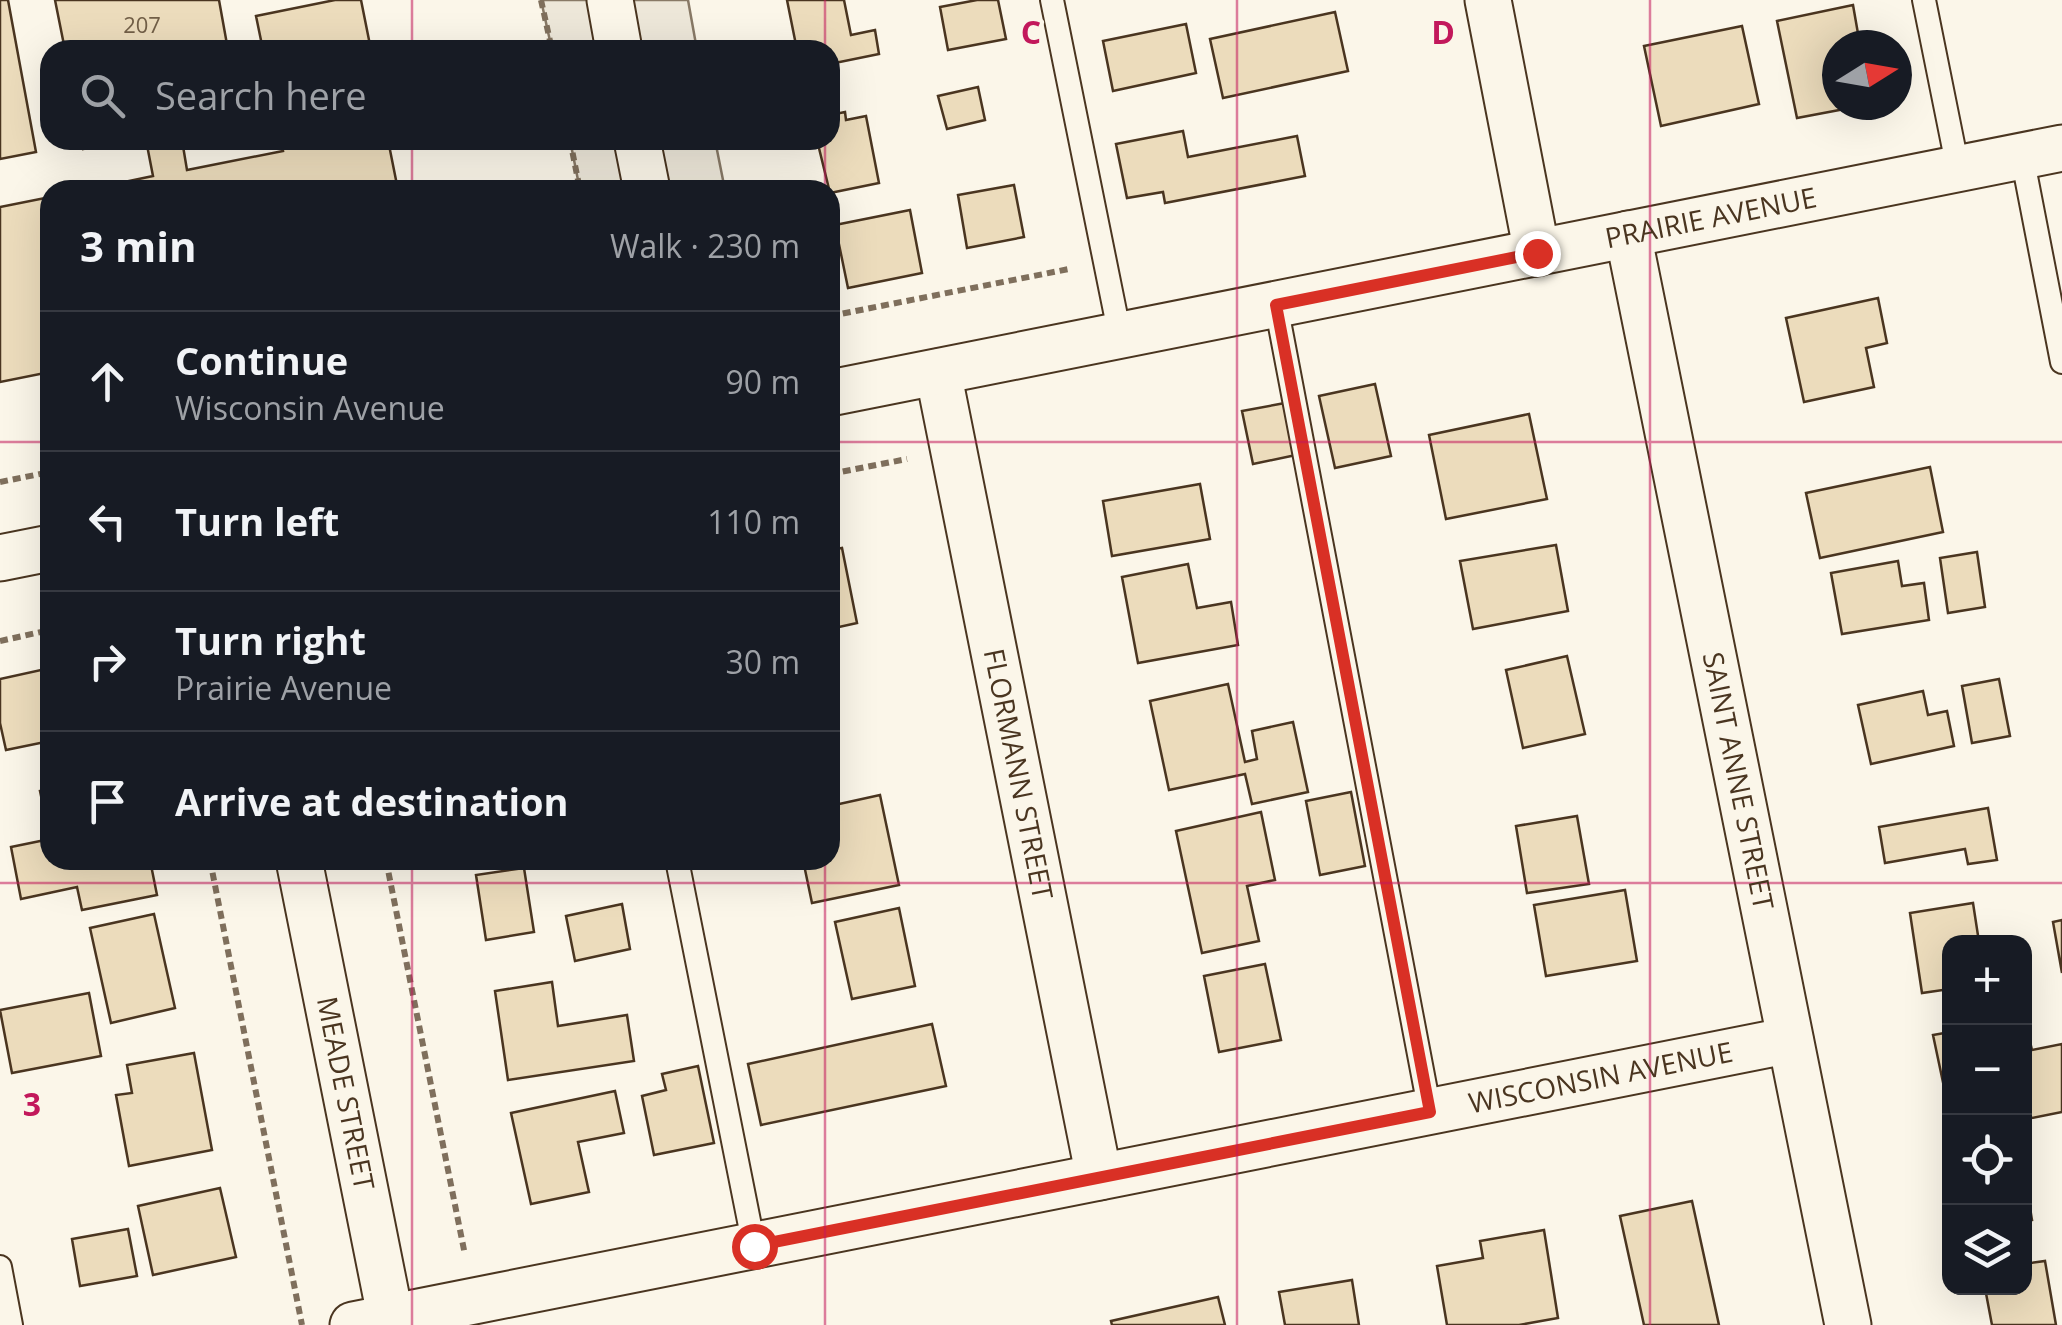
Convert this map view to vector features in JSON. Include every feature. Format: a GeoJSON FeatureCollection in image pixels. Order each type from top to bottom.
{"type":"FeatureCollection","features":[{"type":"Feature","properties":{"kind":"street"},"geometry":{"type":"LineString","coordinates":[[610,0],[617,40]]}},
{"type":"Feature","properties":{"kind":"street"},"geometry":{"type":"LineString","coordinates":[[1488,0],[1537,253]]}},
{"type":"Feature","properties":{"kind":"street"},"geometry":{"type":"LineString","coordinates":[[639,150],[645,180]]}},
{"type":"Feature","properties":{"kind":"street","name":"PRAIRIE AVENUE"},"geometry":{"type":"LineString","coordinates":[[840,391],[2042,152]]}},
{"type":"Feature","properties":{"kind":"street","name":"SAINT ANNE STREET"},"geometry":{"type":"LineString","coordinates":[[1628,234],[1848,1325]]}},
{"type":"Feature","properties":{"kind":"street","name":"FLORMANN STREET"},"geometry":{"type":"LineString","coordinates":[[938,372],[1098,1177]]}},
{"type":"Feature","properties":{"kind":"street"},"geometry":{"type":"LineString","coordinates":[[0,558],[40,550]]}},
{"type":"Feature","properties":{"kind":"street","name":"MEADE STREET"},"geometry":{"type":"LineString","coordinates":[[302,870],[378,1322]]}},
{"type":"Feature","properties":{"kind":"street","name":"WISCONSIN AVENUE"},"geometry":{"type":"LineString","coordinates":[[378,1322],[1790,1040]]}},
{"type":"Feature","properties":{"kind":"lane"},"geometry":{"type":"LineString","coordinates":[[1052,0],[1120,336]]}},
{"type":"Feature","properties":{"kind":"lane"},"geometry":{"type":"LineString","coordinates":[[1924,0],[1958,169]]}},
{"type":"Feature","properties":{"kind":"lane"},"geometry":{"type":"LineString","coordinates":[[2042,152],[2062,362]]}},
{"type":"Feature","properties":{"kind":"lane"},"geometry":{"type":"LineString","coordinates":[[1276,305],[1430,1112]]}},
{"type":"Feature","properties":{"kind":"lane"},"geometry":{"type":"LineString","coordinates":[[680,870],[754,1246]]}},
{"type":"Feature","properties":{"kind":"lane"},"geometry":{"type":"LineString","coordinates":[[0,1268],[11,1325]]}},
{"type":"Feature","properties":{"kind":"path"},"geometry":{"type":"LineString","coordinates":[[541,0],[550,40]]}},
{"type":"Feature","properties":{"kind":"path"},"geometry":{"type":"LineString","coordinates":[[572,150],[578,180]]}},
{"type":"Feature","properties":{"kind":"path"},"geometry":{"type":"LineString","coordinates":[[840,314],[1104,262]]}},
{"type":"Feature","properties":{"kind":"path"},"geometry":{"type":"LineString","coordinates":[[840,472],[954,450]]}},
{"type":"Feature","properties":{"kind":"path"},"geometry":{"type":"LineString","coordinates":[[0,482],[40,474]]}},
{"type":"Feature","properties":{"kind":"path"},"geometry":{"type":"LineString","coordinates":[[0,641],[40,632]]}},
{"type":"Feature","properties":{"kind":"path"},"geometry":{"type":"LineString","coordinates":[[212,870],[302,1325]]}},
{"type":"Feature","properties":{"kind":"path"},"geometry":{"type":"LineString","coordinates":[[388,870],[474,1301]]}},
{"type":"Feature","properties":{"kind":"shaded area"},"geometry":{"type":"Polygon","coordinates":[[[541,0],[688,0],[695,40],[550,40],[541,0]]]}},
{"type":"Feature","properties":{"kind":"shaded area"},"geometry":{"type":"Polygon","coordinates":[[[572,150],[717,150],[723,180],[578,180],[572,150]]]}},
{"type":"Feature","properties":{"kind":"building"},"geometry":{"type":"Polygon","coordinates":[[[0,0],[8,0],[36,152],[0,159],[0,0]]]}},
{"type":"Feature","properties":{"kind":"building"},"geometry":{"type":"Polygon","coordinates":[[[55,0],[219,0],[226,40],[63,40],[55,0]]]}},
{"type":"Feature","properties":{"kind":"building"},"geometry":{"type":"Polygon","coordinates":[[[335,0],[361,0],[369,40],[261,40],[256,16],[335,0]]]}},
{"type":"Feature","properties":{"kind":"building"},"geometry":{"type":"Polygon","coordinates":[[[787,0],[844,0],[851,35],[875,30],[879,54],[840,62],[840,40],[795,40],[787,0]]]}},
{"type":"Feature","properties":{"kind":"building"},"geometry":{"type":"Polygon","coordinates":[[[998,0],[1006,39],[948,50],[940,7],[998,0]]]}},
{"type":"Feature","properties":{"kind":"building"},"geometry":{"type":"Polygon","coordinates":[[[1853,5],[1857,30],[1822,30],[1822,113],[1797,118],[1777,21],[1853,5]]]}},
{"type":"Feature","properties":{"kind":"building"},"geometry":{"type":"Polygon","coordinates":[[[1335,12],[1348,71],[1223,98],[1210,39],[1335,12]]]}},
{"type":"Feature","properties":{"kind":"building"},"geometry":{"type":"Polygon","coordinates":[[[1186,24],[1196,73],[1113,91],[1103,41],[1186,24]]]}},
{"type":"Feature","properties":{"kind":"building"},"geometry":{"type":"Polygon","coordinates":[[[1742,26],[1759,104],[1661,126],[1644,46],[1742,26]]]}},
{"type":"Feature","properties":{"kind":"building"},"geometry":{"type":"Polygon","coordinates":[[[978,87],[985,120],[947,129],[938,96],[978,87]]]}},
{"type":"Feature","properties":{"kind":"building"},"geometry":{"type":"Polygon","coordinates":[[[845,112],[846,120],[866,116],[879,183],[840,191],[840,180],[827,180],[819,150],[840,150],[840,113],[845,112]]]}},
{"type":"Feature","properties":{"kind":"building"},"geometry":{"type":"Polygon","coordinates":[[[1183,131],[1188,157],[1297,136],[1305,176],[1165,203],[1163,192],[1127,198],[1116,144],[1183,131]]]}},
{"type":"Feature","properties":{"kind":"building"},"geometry":{"type":"Polygon","coordinates":[[[148,150],[184,150],[187,170],[283,150],[390,150],[396,180],[134,180],[153,176],[148,150]]]}},
{"type":"Feature","properties":{"kind":"building"},"geometry":{"type":"Polygon","coordinates":[[[1014,185],[1024,237],[967,248],[958,195],[1014,185]]]}},
{"type":"Feature","properties":{"kind":"building"},"geometry":{"type":"Polygon","coordinates":[[[40,199],[40,374],[0,382],[0,207],[40,199]]]}},
{"type":"Feature","properties":{"kind":"building"},"geometry":{"type":"Polygon","coordinates":[[[910,210],[922,273],[848,288],[840,249],[840,224],[910,210]]]}},
{"type":"Feature","properties":{"kind":"building"},"geometry":{"type":"Polygon","coordinates":[[[1878,298],[1887,343],[1866,348],[1874,387],[1804,402],[1786,318],[1878,298]]]}},
{"type":"Feature","properties":{"kind":"building"},"geometry":{"type":"Polygon","coordinates":[[[1375,384],[1391,456],[1335,468],[1319,396],[1375,384]]]}},
{"type":"Feature","properties":{"kind":"building"},"geometry":{"type":"Polygon","coordinates":[[[1285,403],[1296,455],[1253,464],[1242,411],[1285,403]]]}},
{"type":"Feature","properties":{"kind":"building"},"geometry":{"type":"Polygon","coordinates":[[[1529,414],[1547,499],[1446,519],[1429,435],[1529,414]]]}},
{"type":"Feature","properties":{"kind":"building"},"geometry":{"type":"Polygon","coordinates":[[[1930,467],[1943,532],[1820,558],[1806,493],[1930,467]]]}},
{"type":"Feature","properties":{"kind":"building"},"geometry":{"type":"Polygon","coordinates":[[[1200,484],[1210,539],[1112,556],[1103,501],[1200,484]]]}},
{"type":"Feature","properties":{"kind":"building"},"geometry":{"type":"Polygon","coordinates":[[[1556,545],[1568,611],[1473,629],[1460,561],[1556,545]]]}},
{"type":"Feature","properties":{"kind":"building"},"geometry":{"type":"Polygon","coordinates":[[[840,548],[857,623],[840,627],[840,548]]]}},
{"type":"Feature","properties":{"kind":"building"},"geometry":{"type":"Polygon","coordinates":[[[1977,552],[1985,607],[1948,613],[1940,558],[1977,552]]]}},
{"type":"Feature","properties":{"kind":"building"},"geometry":{"type":"Polygon","coordinates":[[[1898,561],[1902,586],[1924,583],[1929,620],[1842,634],[1831,573],[1898,561]]]}},
{"type":"Feature","properties":{"kind":"building"},"geometry":{"type":"Polygon","coordinates":[[[1188,564],[1197,608],[1231,602],[1238,645],[1138,663],[1122,577],[1188,564]]]}},
{"type":"Feature","properties":{"kind":"building"},"geometry":{"type":"Polygon","coordinates":[[[1567,656],[1585,734],[1523,748],[1506,670],[1567,656]]]}},
{"type":"Feature","properties":{"kind":"building"},"geometry":{"type":"Polygon","coordinates":[[[40,670],[40,743],[6,750],[0,723],[0,679],[40,670]]]}},
{"type":"Feature","properties":{"kind":"building"},"geometry":{"type":"Polygon","coordinates":[[[1999,679],[2010,736],[1972,743],[1962,686],[1999,679]]]}},
{"type":"Feature","properties":{"kind":"building"},"geometry":{"type":"Polygon","coordinates":[[[1228,684],[1245,762],[1257,759],[1252,731],[1293,722],[1308,792],[1252,804],[1245,774],[1169,790],[1150,701],[1228,684]]]}},
{"type":"Feature","properties":{"kind":"building"},"geometry":{"type":"Polygon","coordinates":[[[1923,691],[1928,715],[1947,711],[1954,746],[1871,764],[1858,705],[1923,691]]]}},
{"type":"Feature","properties":{"kind":"building"},"geometry":{"type":"Polygon","coordinates":[[[1351,792],[1365,866],[1320,875],[1306,801],[1351,792]]]}},
{"type":"Feature","properties":{"kind":"building"},"geometry":{"type":"Polygon","coordinates":[[[880,795],[899,885],[812,903],[805,870],[840,870],[840,804],[880,795]]]}},
{"type":"Feature","properties":{"kind":"building"},"geometry":{"type":"Polygon","coordinates":[[[1988,808],[1997,860],[1968,864],[1965,849],[1885,863],[1879,827],[1988,808]]]}},
{"type":"Feature","properties":{"kind":"building"},"geometry":{"type":"Polygon","coordinates":[[[1261,812],[1275,880],[1247,886],[1259,941],[1202,953],[1176,831],[1261,812]]]}},
{"type":"Feature","properties":{"kind":"building"},"geometry":{"type":"Polygon","coordinates":[[[1577,816],[1589,884],[1527,893],[1516,826],[1577,816]]]}},
{"type":"Feature","properties":{"kind":"building"},"geometry":{"type":"Polygon","coordinates":[[[40,841],[40,870],[152,870],[157,895],[82,910],[77,887],[21,899],[11,847],[40,841]]]}},
{"type":"Feature","properties":{"kind":"building"},"geometry":{"type":"Polygon","coordinates":[[[524,870],[534,932],[486,940],[476,875],[524,870]]]}},
{"type":"Feature","properties":{"kind":"building"},"geometry":{"type":"Polygon","coordinates":[[[1625,890],[1637,961],[1546,976],[1534,905],[1625,890]]]}},
{"type":"Feature","properties":{"kind":"building"},"geometry":{"type":"Polygon","coordinates":[[[1973,903],[1978,935],[1942,935],[1942,990],[1922,993],[1910,913],[1973,903]]]}},
{"type":"Feature","properties":{"kind":"building"},"geometry":{"type":"Polygon","coordinates":[[[622,904],[630,949],[575,961],[566,916],[622,904]]]}},
{"type":"Feature","properties":{"kind":"building"},"geometry":{"type":"Polygon","coordinates":[[[899,908],[915,986],[852,999],[835,922],[899,908]]]}},
{"type":"Feature","properties":{"kind":"building"},"geometry":{"type":"Polygon","coordinates":[[[154,914],[175,1008],[111,1023],[90,928],[154,914]]]}},
{"type":"Feature","properties":{"kind":"building"},"geometry":{"type":"Polygon","coordinates":[[[2062,920],[2062,973],[2053,922],[2062,920]]]}},
{"type":"Feature","properties":{"kind":"building"},"geometry":{"type":"Polygon","coordinates":[[[1265,964],[1281,1040],[1219,1052],[1204,976],[1265,964]]]}},
{"type":"Feature","properties":{"kind":"building"},"geometry":{"type":"Polygon","coordinates":[[[552,982],[558,1026],[627,1015],[634,1061],[508,1080],[495,991],[552,982]]]}},
{"type":"Feature","properties":{"kind":"building"},"geometry":{"type":"Polygon","coordinates":[[[89,993],[101,1056],[12,1073],[0,1010],[89,993]]]}},
{"type":"Feature","properties":{"kind":"building"},"geometry":{"type":"Polygon","coordinates":[[[932,1024],[946,1086],[761,1125],[748,1064],[932,1024]]]}},
{"type":"Feature","properties":{"kind":"building"},"geometry":{"type":"Polygon","coordinates":[[[1942,1033],[1942,1078],[1933,1035],[1942,1033]]]}},
{"type":"Feature","properties":{"kind":"building"},"geometry":{"type":"Polygon","coordinates":[[[2062,1044],[2062,1112],[2032,1118],[2032,1050],[2062,1044]]]}},
{"type":"Feature","properties":{"kind":"building"},"geometry":{"type":"Polygon","coordinates":[[[194,1053],[212,1150],[129,1166],[116,1095],[132,1093],[127,1065],[194,1053]]]}},
{"type":"Feature","properties":{"kind":"building"},"geometry":{"type":"Polygon","coordinates":[[[698,1066],[714,1143],[654,1155],[642,1096],[666,1090],[662,1074],[698,1066]]]}},
{"type":"Feature","properties":{"kind":"building"},"geometry":{"type":"Polygon","coordinates":[[[615,1091],[624,1133],[578,1142],[589,1192],[531,1204],[511,1113],[615,1091]]]}},
{"type":"Feature","properties":{"kind":"building"},"geometry":{"type":"Polygon","coordinates":[[[220,1188],[236,1257],[153,1275],[138,1206],[220,1188]]]}},
{"type":"Feature","properties":{"kind":"building"},"geometry":{"type":"Polygon","coordinates":[[[1692,1201],[1719,1325],[1644,1325],[1620,1216],[1692,1201]]]}},
{"type":"Feature","properties":{"kind":"building"},"geometry":{"type":"Polygon","coordinates":[[[128,1229],[137,1276],[80,1286],[72,1239],[128,1229]]]}},
{"type":"Feature","properties":{"kind":"building"},"geometry":{"type":"Polygon","coordinates":[[[1544,1230],[1558,1318],[1519,1325],[1447,1325],[1437,1266],[1483,1258],[1480,1241],[1544,1230]]]}},
{"type":"Feature","properties":{"kind":"building"},"geometry":{"type":"Polygon","coordinates":[[[2045,1261],[2056,1325],[1992,1325],[1986,1295],[2032,1295],[2032,1263],[2045,1261]]]}},
{"type":"Feature","properties":{"kind":"building"},"geometry":{"type":"Polygon","coordinates":[[[1352,1280],[1359,1325],[1285,1325],[1279,1292],[1352,1280]]]}},
{"type":"Feature","properties":{"kind":"building"},"geometry":{"type":"Polygon","coordinates":[[[1218,1297],[1225,1325],[1112,1325],[1111,1321],[1218,1297]]]}},
{"type":"Feature","properties":{"kind":"route"},"geometry":{"type":"LineString","coordinates":[[754,1246],[1430,1112],[1276,305],[1537,253]]}}]}
